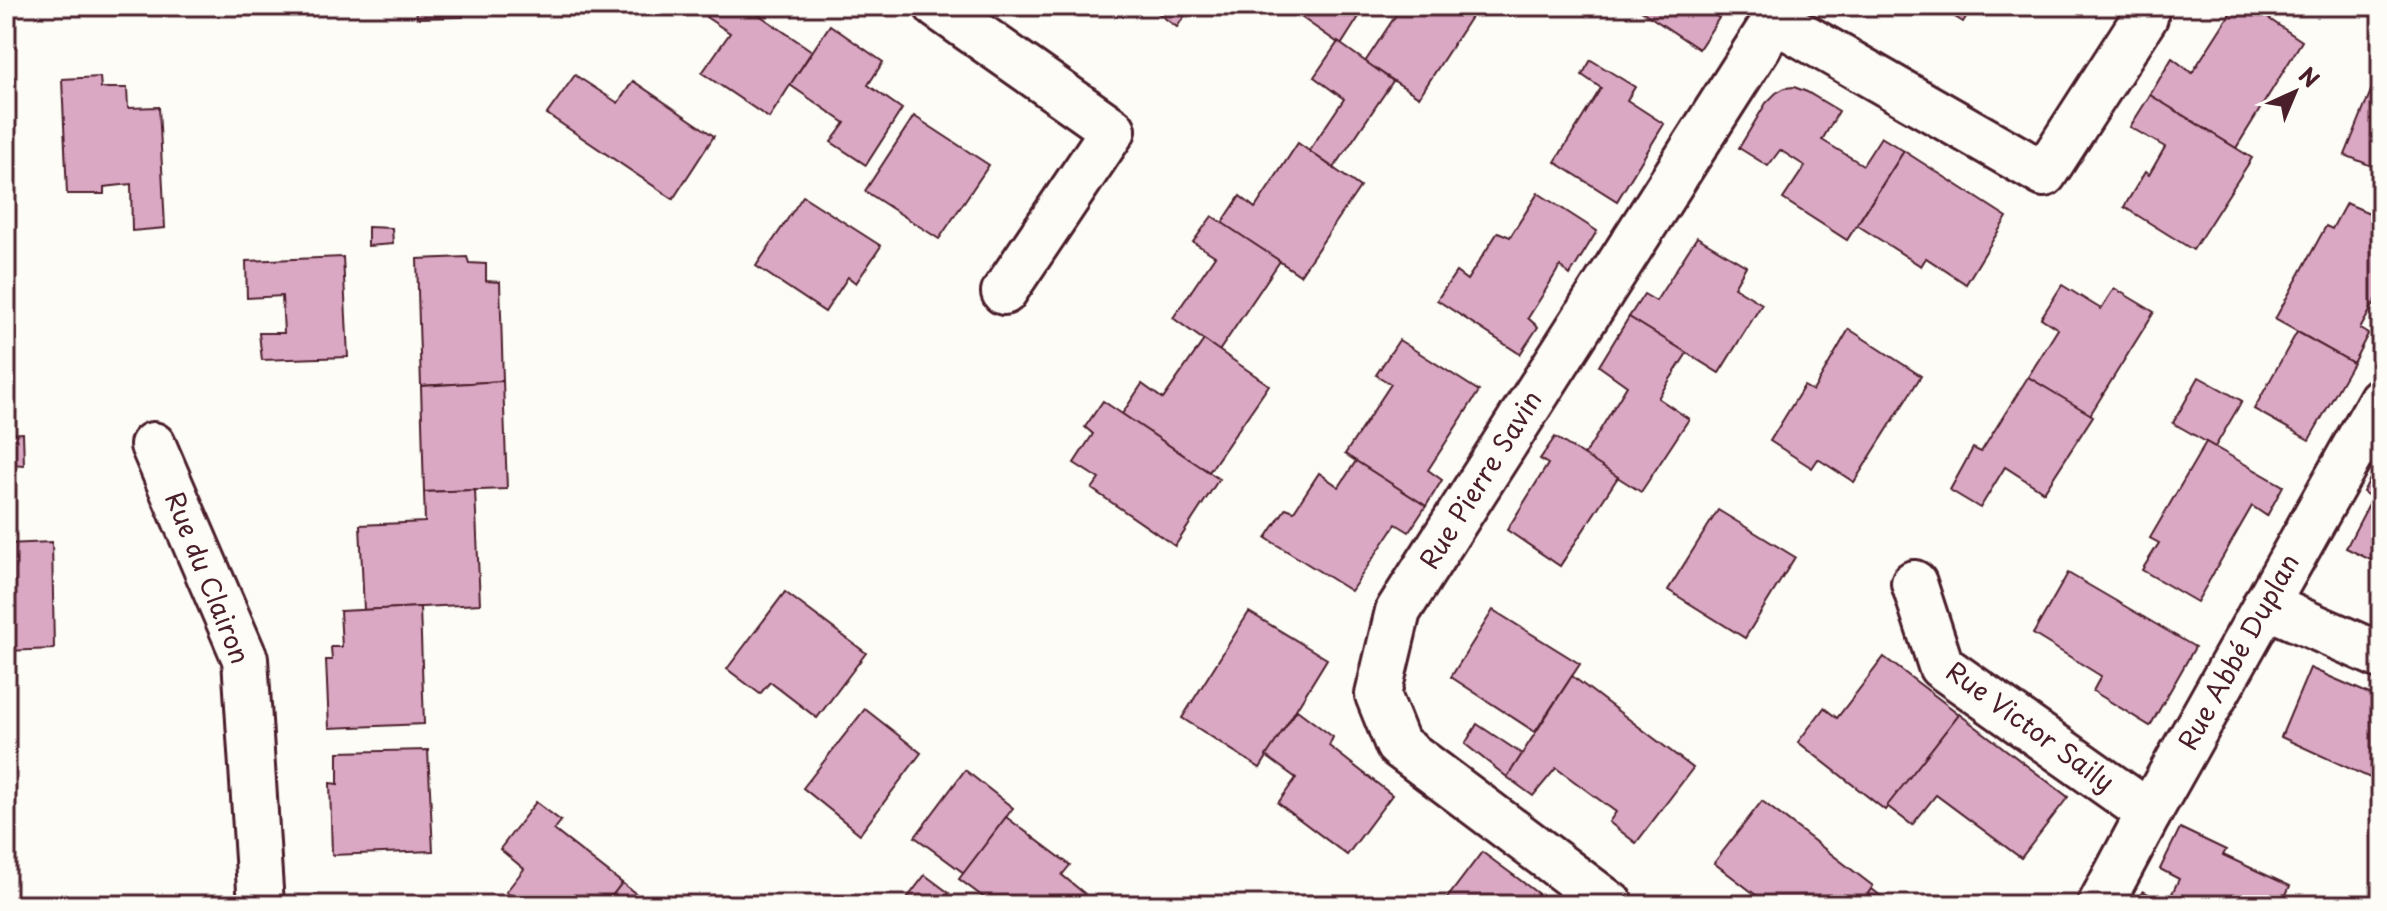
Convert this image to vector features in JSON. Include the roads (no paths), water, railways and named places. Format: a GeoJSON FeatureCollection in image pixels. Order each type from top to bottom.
{"type":"FeatureCollection","features":[{"type":"Feature","properties":{"kind":"street"},"geometry":{"type":"LineString","coordinates":[[937,6],[1113,130],[1004,292]]}},
{"type":"Feature","properties":{"kind":"street"},"geometry":{"type":"LineString","coordinates":[[1779,13],[2044,174],[2145,17],[2143,6]]}},
{"type":"Feature","properties":{"kind":"street","name":"Rue Pierre Savin"},"geometry":{"type":"LineString","coordinates":[[1611,905],[1398,745],[1378,695],[1398,611],[1779,13]]}},
{"type":"Feature","properties":{"kind":"street","name":"Rue Abbé Duplan"},"geometry":{"type":"LineString","coordinates":[[2100,905],[2381,400]]}},
{"type":"Feature","properties":{"kind":"street","name":"Rue du Clairon"},"geometry":{"type":"LineString","coordinates":[[153,445],[245,659],[261,905]]}},
{"type":"Feature","properties":{"kind":"street","name":"Rue Victor Saily"},"geometry":{"type":"LineString","coordinates":[[1914,583],[1941,666],[2149,813]]}},
{"type":"Feature","properties":{"kind":"street"},"geometry":{"type":"LineString","coordinates":[[2265,605],[2381,656]]}}]}
